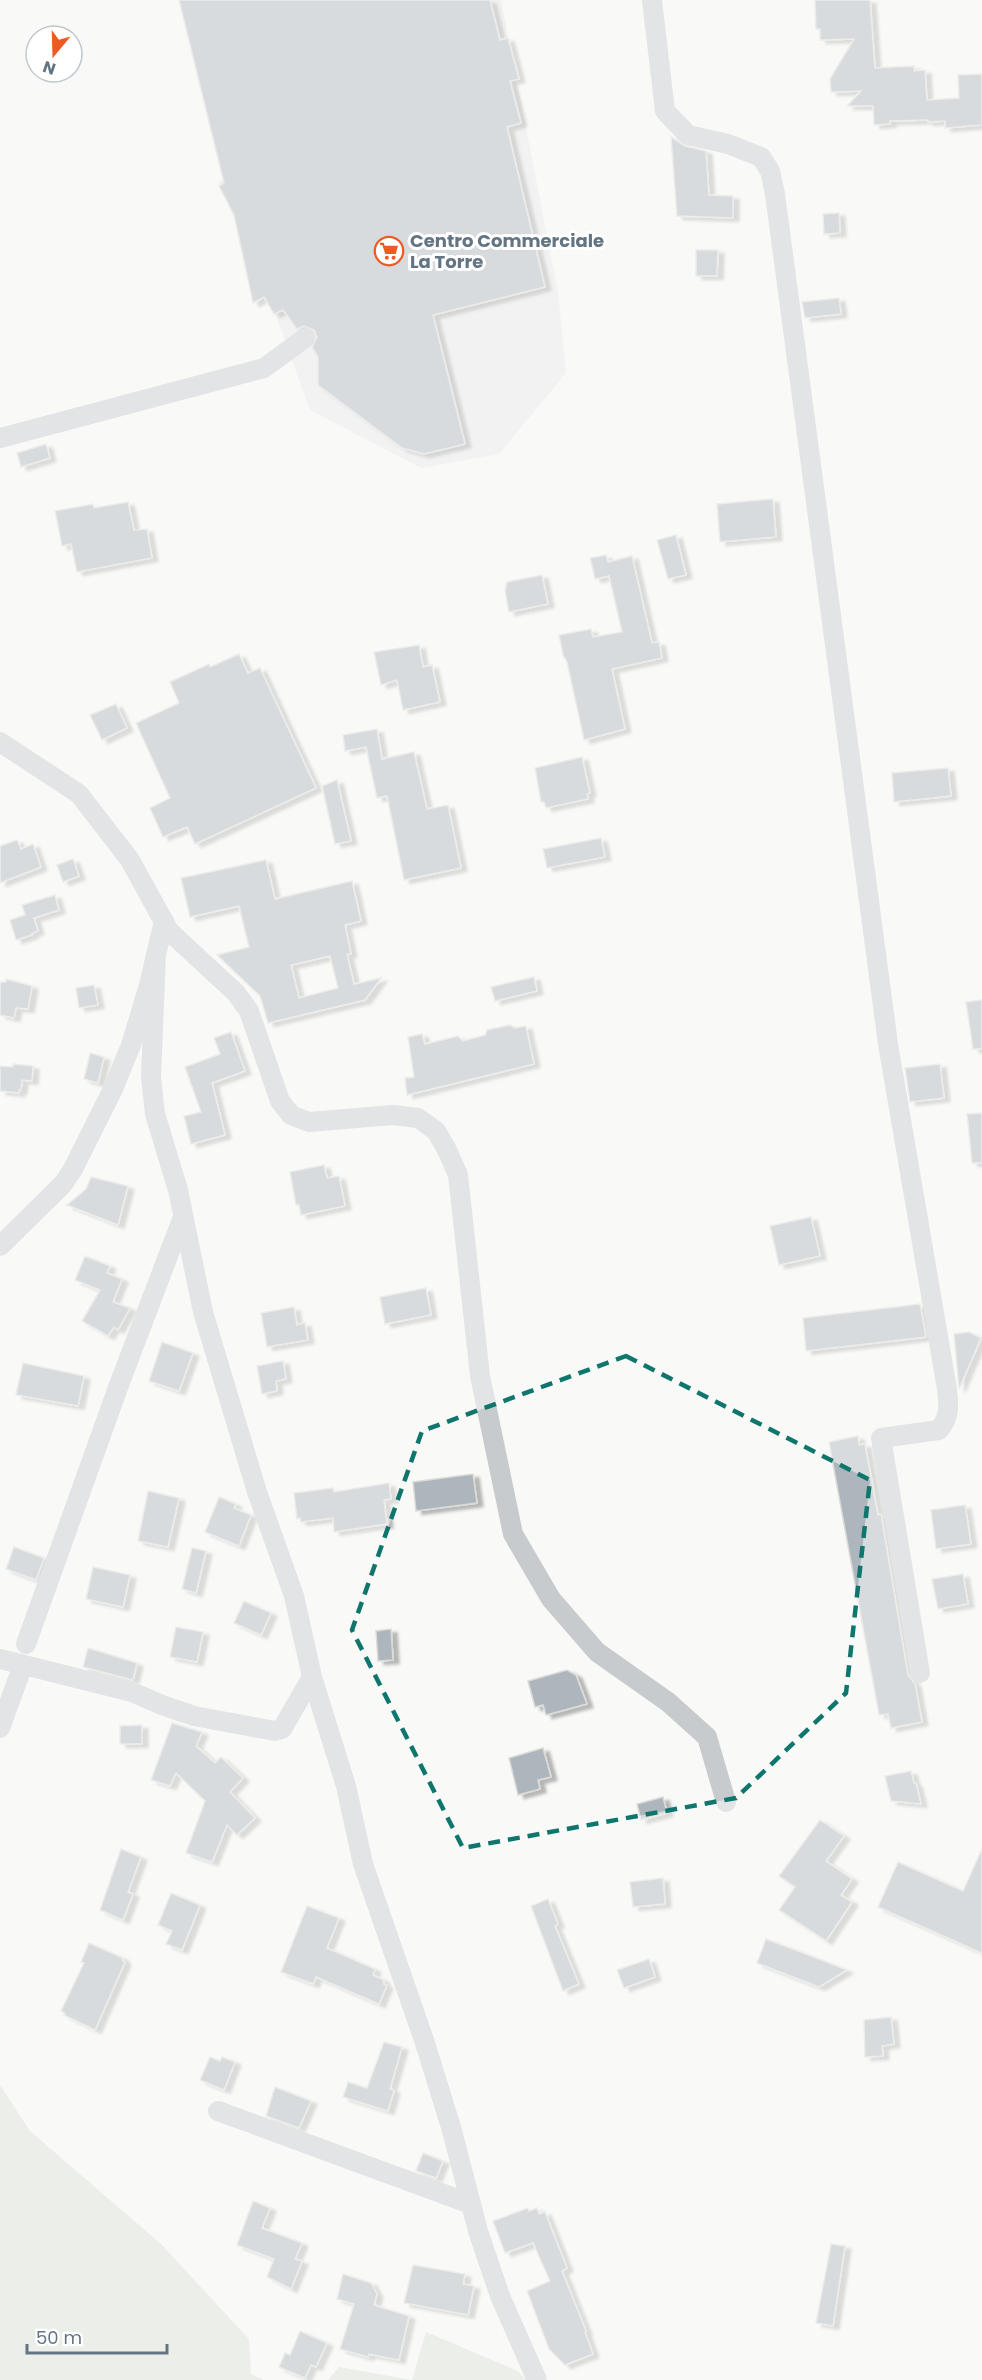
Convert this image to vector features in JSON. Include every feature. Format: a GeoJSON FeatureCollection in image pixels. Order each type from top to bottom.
{"type":"FeatureCollection","features":[{"type":"Feature","properties":{"kind":"street"},"geometry":{"type":"LineString","coordinates":[[652,0],[665,111],[688,135],[728,144],[761,157],[770,171],[775,194],[888,1044],[949,1409],[946,1422],[939,1430],[881,1438],[920,1673]]}},
{"type":"Feature","properties":{"kind":"street"},"geometry":{"type":"LineString","coordinates":[[0,438],[264,368],[305,338]]}},
{"type":"Feature","properties":{"kind":"street"},"geometry":{"type":"LineString","coordinates":[[0,742],[79,794],[130,860],[169,931],[236,993],[249,1011],[280,1101],[291,1115],[309,1122],[401,1116],[418,1118],[436,1131],[458,1175],[480,1376],[513,1533],[551,1599],[597,1652],[668,1702],[707,1737],[726,1802]]}},
{"type":"Feature","properties":{"kind":"street"},"geometry":{"type":"LineString","coordinates":[[0,1246],[63,1184],[73,1169],[113,1089],[131,1045],[164,921]]}},
{"type":"Feature","properties":{"kind":"street"},"geometry":{"type":"LineString","coordinates":[[156,955],[151,1077],[155,1114],[178,1190],[203,1312],[257,1492],[291,1587],[312,1677],[346,1786],[363,1864],[424,2040],[500,2296],[537,2380]]}},
{"type":"Feature","properties":{"kind":"street"},"geometry":{"type":"LineString","coordinates":[[26,1644],[120,1382],[183,1217]]}},
{"type":"Feature","properties":{"kind":"street"},"geometry":{"type":"LineString","coordinates":[[0,1659],[132,1692],[194,1716],[275,1731],[282,1729],[312,1677]]}},
{"type":"Feature","properties":{"kind":"street"},"geometry":{"type":"LineString","coordinates":[[0,1728],[22,1665]]}},
{"type":"Feature","properties":{"kind":"street"},"geometry":{"type":"LineString","coordinates":[[218,2111],[471,2204]]}},
{"type":"Feature","properties":{"kind":"highlighted area"},"geometry":{"type":"Polygon","coordinates":[[[626,1356],[870,1480],[846,1693],[736,1798],[463,1848],[352,1630],[422,1431],[626,1356]]]}},
{"type":"Feature","properties":{"kind":"shaded area","name":"Centro Commerciale La Torre"},"geometry":{"type":"Polygon","coordinates":[[[193,0],[501,0],[558,292],[566,373],[499,454],[421,468],[310,410],[271,302],[218,182],[246,166],[193,0]]]}},
{"type":"Feature","properties":{"kind":"shaded area"},"geometry":{"type":"Polygon","coordinates":[[[0,2085],[30,2131],[161,2244],[249,2339],[251,2374],[264,2380],[0,2380],[0,2085]]]}},
{"type":"Feature","properties":{"kind":"shaded area"},"geometry":{"type":"Polygon","coordinates":[[[426,2332],[518,2371],[526,2380],[412,2380],[426,2332]]]}},
{"type":"Feature","properties":{"kind":"shaded area"},"geometry":{"type":"Polygon","coordinates":[[[339,2367],[412,2380],[328,2380],[339,2367]]]}},
{"type":"Feature","properties":{"kind":"building","name":"Centro Commerciale La Torre"},"geometry":{"type":"Polygon","coordinates":[[[179,0],[490,0],[500,40],[508,38],[519,79],[510,81],[521,123],[507,127],[545,287],[433,315],[465,444],[424,454],[402,448],[318,385],[318,357],[312,347],[317,337],[314,330],[304,326],[297,329],[283,310],[274,314],[264,297],[253,303],[234,215],[219,186],[224,183],[179,0]]]}},
{"type":"Feature","properties":{"kind":"building"},"geometry":{"type":"Polygon","coordinates":[[[815,0],[870,0],[875,68],[914,66],[914,71],[925,70],[927,100],[959,98],[958,75],[982,74],[982,125],[945,128],[945,121],[928,122],[928,120],[890,121],[890,124],[874,125],[873,106],[847,106],[861,91],[831,92],[830,79],[854,39],[820,40],[820,29],[816,29],[815,0]]]}},
{"type":"Feature","properties":{"kind":"building"},"geometry":{"type":"Polygon","coordinates":[[[671,137],[685,146],[706,151],[709,195],[733,196],[733,218],[677,216],[671,137]]]}},
{"type":"Feature","properties":{"kind":"building"},"geometry":{"type":"Polygon","coordinates":[[[839,213],[840,233],[824,234],[823,214],[839,213]]]}},
{"type":"Feature","properties":{"kind":"building"},"geometry":{"type":"Polygon","coordinates":[[[696,250],[718,250],[717,276],[696,276],[696,250]]]}},
{"type":"Feature","properties":{"kind":"building"},"geometry":{"type":"Polygon","coordinates":[[[839,298],[841,314],[805,318],[802,302],[839,298]]]}},
{"type":"Feature","properties":{"kind":"building"},"geometry":{"type":"Polygon","coordinates":[[[46,444],[50,458],[21,467],[17,453],[46,444]]]}},
{"type":"Feature","properties":{"kind":"building"},"geometry":{"type":"Polygon","coordinates":[[[773,499],[776,537],[720,542],[717,504],[773,499]]]}},
{"type":"Feature","properties":{"kind":"building"},"geometry":{"type":"Polygon","coordinates":[[[128,502],[134,530],[147,529],[152,558],[77,572],[71,544],[62,546],[55,511],[93,504],[94,508],[128,502]]]}},
{"type":"Feature","properties":{"kind":"building"},"geometry":{"type":"Polygon","coordinates":[[[676,535],[686,575],[668,579],[657,540],[676,535]]]}},
{"type":"Feature","properties":{"kind":"building"},"geometry":{"type":"Polygon","coordinates":[[[606,555],[608,562],[632,556],[652,643],[659,642],[662,658],[612,669],[625,729],[584,740],[559,635],[591,629],[593,637],[622,632],[609,576],[595,579],[590,558],[606,555]]]}},
{"type":"Feature","properties":{"kind":"building"},"geometry":{"type":"Polygon","coordinates":[[[542,575],[548,604],[509,612],[505,591],[507,582],[542,575]]]}},
{"type":"Feature","properties":{"kind":"building"},"geometry":{"type":"Polygon","coordinates":[[[419,645],[423,667],[432,665],[440,702],[403,710],[397,680],[381,685],[374,652],[419,645]]]}},
{"type":"Feature","properties":{"kind":"building"},"geometry":{"type":"Polygon","coordinates":[[[239,654],[248,673],[260,668],[316,788],[195,844],[187,827],[163,837],[150,808],[170,798],[136,723],[179,703],[170,682],[209,664],[210,667],[239,654]]]}},
{"type":"Feature","properties":{"kind":"building"},"geometry":{"type":"Polygon","coordinates":[[[116,704],[127,728],[102,740],[90,715],[116,704]]]}},
{"type":"Feature","properties":{"kind":"building"},"geometry":{"type":"Polygon","coordinates":[[[377,729],[382,759],[414,752],[427,809],[448,805],[461,868],[404,880],[387,796],[377,798],[366,747],[345,751],[343,735],[377,729]]]}},
{"type":"Feature","properties":{"kind":"building"},"geometry":{"type":"Polygon","coordinates":[[[582,757],[590,793],[587,794],[588,799],[546,808],[544,802],[541,802],[535,768],[582,757]]]}},
{"type":"Feature","properties":{"kind":"building"},"geometry":{"type":"Polygon","coordinates":[[[948,768],[951,796],[894,802],[892,773],[948,768]]]}},
{"type":"Feature","properties":{"kind":"building"},"geometry":{"type":"Polygon","coordinates":[[[337,780],[351,841],[335,844],[322,786],[337,780]]]}},
{"type":"Feature","properties":{"kind":"building"},"geometry":{"type":"Polygon","coordinates":[[[601,838],[605,857],[547,868],[543,849],[601,838]]]}},
{"type":"Feature","properties":{"kind":"building"},"geometry":{"type":"Polygon","coordinates":[[[17,840],[21,849],[33,844],[41,867],[0,883],[0,846],[17,840]]]}},
{"type":"Feature","properties":{"kind":"building"},"geometry":{"type":"Polygon","coordinates":[[[73,859],[79,876],[63,882],[57,865],[73,859]]]}},
{"type":"Feature","properties":{"kind":"building"},"geometry":{"type":"Polygon","coordinates":[[[266,860],[275,899],[352,881],[361,921],[345,925],[351,954],[347,954],[354,984],[381,978],[365,1000],[268,1023],[260,996],[217,955],[249,947],[239,906],[190,917],[181,878],[266,860]],[[330,956],[291,965],[299,998],[338,988],[330,956]]]}},
{"type":"Feature","properties":{"kind":"building"},"geometry":{"type":"Polygon","coordinates":[[[55,895],[59,910],[34,918],[38,931],[16,940],[10,920],[25,915],[22,905],[55,895]]]}},
{"type":"Feature","properties":{"kind":"building"},"geometry":{"type":"Polygon","coordinates":[[[534,977],[537,991],[495,1001],[491,987],[534,977]]]}},
{"type":"Feature","properties":{"kind":"building"},"geometry":{"type":"Polygon","coordinates":[[[6,979],[32,986],[28,1009],[16,1008],[14,1018],[0,1015],[0,982],[6,982],[6,979]]]}},
{"type":"Feature","properties":{"kind":"building"},"geometry":{"type":"Polygon","coordinates":[[[94,985],[98,1005],[79,1008],[76,988],[94,985]]]}},
{"type":"Feature","properties":{"kind":"building"},"geometry":{"type":"Polygon","coordinates":[[[982,1000],[982,1049],[973,1049],[966,1002],[982,1000]]]}},
{"type":"Feature","properties":{"kind":"building"},"geometry":{"type":"Polygon","coordinates":[[[510,1025],[515,1028],[526,1026],[534,1064],[407,1095],[405,1078],[414,1077],[408,1037],[422,1034],[425,1044],[458,1036],[463,1041],[485,1035],[487,1030],[510,1025]]]}},
{"type":"Feature","properties":{"kind":"building"},"geometry":{"type":"Polygon","coordinates":[[[231,1032],[245,1071],[212,1083],[225,1135],[191,1144],[184,1116],[201,1112],[185,1067],[220,1054],[214,1038],[231,1032]]]}},
{"type":"Feature","properties":{"kind":"building"},"geometry":{"type":"Polygon","coordinates":[[[90,1053],[104,1057],[98,1083],[84,1079],[90,1053]]]}},
{"type":"Feature","properties":{"kind":"building"},"geometry":{"type":"Polygon","coordinates":[[[13,1064],[33,1066],[32,1081],[22,1080],[19,1093],[0,1091],[0,1066],[13,1067],[13,1064]]]}},
{"type":"Feature","properties":{"kind":"building"},"geometry":{"type":"Polygon","coordinates":[[[940,1064],[944,1098],[910,1102],[905,1068],[940,1064]]]}},
{"type":"Feature","properties":{"kind":"building"},"geometry":{"type":"Polygon","coordinates":[[[982,1113],[982,1163],[972,1163],[967,1114],[982,1113]]]}},
{"type":"Feature","properties":{"kind":"building"},"geometry":{"type":"Polygon","coordinates":[[[324,1165],[327,1178],[339,1176],[345,1206],[301,1215],[299,1205],[296,1205],[290,1172],[324,1165]]]}},
{"type":"Feature","properties":{"kind":"building"},"geometry":{"type":"Polygon","coordinates":[[[91,1177],[128,1186],[118,1225],[67,1205],[86,1189],[91,1177]]]}},
{"type":"Feature","properties":{"kind":"building"},"geometry":{"type":"Polygon","coordinates":[[[811,1217],[820,1256],[779,1265],[770,1226],[811,1217]]]}},
{"type":"Feature","properties":{"kind":"building"},"geometry":{"type":"Polygon","coordinates":[[[85,1256],[110,1266],[107,1273],[122,1279],[113,1302],[130,1308],[118,1330],[114,1327],[108,1336],[82,1321],[100,1290],[75,1280],[85,1256]]]}},
{"type":"Feature","properties":{"kind":"building"},"geometry":{"type":"Polygon","coordinates":[[[426,1288],[431,1315],[385,1324],[380,1297],[426,1288]]]}},
{"type":"Feature","properties":{"kind":"building"},"geometry":{"type":"Polygon","coordinates":[[[920,1304],[926,1337],[806,1351],[803,1318],[920,1304]]]}},
{"type":"Feature","properties":{"kind":"building"},"geometry":{"type":"Polygon","coordinates":[[[294,1307],[297,1325],[305,1323],[308,1340],[267,1347],[261,1313],[294,1307]]]}},
{"type":"Feature","properties":{"kind":"building"},"geometry":{"type":"Polygon","coordinates":[[[969,1332],[981,1338],[959,1389],[954,1334],[969,1332]]]}},
{"type":"Feature","properties":{"kind":"building"},"geometry":{"type":"Polygon","coordinates":[[[162,1342],[193,1353],[179,1391],[149,1381],[162,1342]]]}},
{"type":"Feature","properties":{"kind":"building"},"geometry":{"type":"Polygon","coordinates":[[[283,1361],[286,1379],[276,1381],[277,1391],[262,1394],[257,1366],[283,1361]]]}},
{"type":"Feature","properties":{"kind":"building"},"geometry":{"type":"Polygon","coordinates":[[[23,1363],[84,1376],[78,1406],[16,1395],[23,1363]]]}},
{"type":"Feature","properties":{"kind":"building"},"geometry":{"type":"Polygon","coordinates":[[[858,1436],[859,1445],[865,1444],[878,1515],[881,1514],[908,1675],[915,1684],[922,1722],[891,1728],[888,1714],[879,1715],[829,1442],[858,1436]]]}},
{"type":"Feature","properties":{"kind":"building"},"geometry":{"type":"Polygon","coordinates":[[[473,1474],[477,1503],[416,1511],[413,1482],[473,1474]]]}},
{"type":"Feature","properties":{"kind":"building"},"geometry":{"type":"Polygon","coordinates":[[[389,1483],[391,1499],[384,1500],[387,1524],[334,1532],[333,1518],[301,1522],[300,1518],[297,1519],[294,1493],[333,1488],[334,1492],[389,1483]]]}},
{"type":"Feature","properties":{"kind":"building"},"geometry":{"type":"Polygon","coordinates":[[[148,1491],[179,1498],[168,1547],[138,1541],[148,1491]]]}},
{"type":"Feature","properties":{"kind":"building"},"geometry":{"type":"Polygon","coordinates":[[[219,1497],[236,1504],[234,1508],[251,1515],[239,1546],[205,1532],[219,1497]]]}},
{"type":"Feature","properties":{"kind":"building"},"geometry":{"type":"Polygon","coordinates":[[[965,1505],[971,1544],[936,1549],[931,1510],[965,1505]]]}},
{"type":"Feature","properties":{"kind":"building"},"geometry":{"type":"Polygon","coordinates":[[[14,1547],[44,1558],[36,1580],[6,1569],[14,1547]]]}},
{"type":"Feature","properties":{"kind":"building"},"geometry":{"type":"Polygon","coordinates":[[[192,1548],[206,1551],[196,1593],[182,1589],[192,1548]]]}},
{"type":"Feature","properties":{"kind":"building"},"geometry":{"type":"Polygon","coordinates":[[[93,1567],[130,1575],[123,1607],[86,1599],[93,1567]]]}},
{"type":"Feature","properties":{"kind":"building"},"geometry":{"type":"Polygon","coordinates":[[[963,1574],[968,1604],[938,1609],[932,1579],[963,1574]]]}},
{"type":"Feature","properties":{"kind":"building"},"geometry":{"type":"Polygon","coordinates":[[[244,1601],[271,1613],[261,1635],[234,1623],[244,1601]]]}},
{"type":"Feature","properties":{"kind":"building"},"geometry":{"type":"Polygon","coordinates":[[[176,1627],[203,1632],[197,1662],[170,1657],[176,1627]]]}},
{"type":"Feature","properties":{"kind":"building"},"geometry":{"type":"Polygon","coordinates":[[[391,1629],[393,1660],[378,1661],[376,1631],[391,1629]]]}},
{"type":"Feature","properties":{"kind":"building"},"geometry":{"type":"Polygon","coordinates":[[[88,1648],[137,1663],[133,1680],[83,1667],[88,1648]]]}},
{"type":"Feature","properties":{"kind":"building"},"geometry":{"type":"Polygon","coordinates":[[[567,1670],[576,1675],[587,1704],[546,1715],[543,1705],[535,1707],[528,1681],[567,1670]]]}},
{"type":"Feature","properties":{"kind":"building"},"geometry":{"type":"Polygon","coordinates":[[[172,1723],[202,1732],[196,1746],[215,1763],[221,1757],[243,1778],[230,1792],[255,1818],[237,1835],[227,1825],[212,1862],[186,1853],[205,1801],[176,1773],[170,1786],[151,1780],[172,1723]]]}},
{"type":"Feature","properties":{"kind":"building"},"geometry":{"type":"Polygon","coordinates":[[[142,1725],[142,1744],[120,1744],[120,1726],[142,1725]]]}},
{"type":"Feature","properties":{"kind":"building"},"geometry":{"type":"Polygon","coordinates":[[[543,1748],[551,1777],[538,1780],[540,1789],[518,1795],[509,1758],[543,1748]]]}},
{"type":"Feature","properties":{"kind":"building"},"geometry":{"type":"Polygon","coordinates":[[[911,1771],[921,1804],[891,1801],[885,1776],[911,1771]]]}},
{"type":"Feature","properties":{"kind":"building"},"geometry":{"type":"Polygon","coordinates":[[[663,1797],[667,1813],[641,1820],[637,1804],[663,1797]]]}},
{"type":"Feature","properties":{"kind":"building"},"geometry":{"type":"Polygon","coordinates":[[[820,1820],[844,1836],[826,1861],[852,1879],[841,1895],[852,1902],[826,1941],[779,1910],[795,1887],[779,1876],[820,1820]]]}},
{"type":"Feature","properties":{"kind":"building"},"geometry":{"type":"Polygon","coordinates":[[[121,1849],[141,1857],[128,1892],[133,1894],[123,1920],[100,1910],[121,1849]]]}},
{"type":"Feature","properties":{"kind":"building"},"geometry":{"type":"Polygon","coordinates":[[[982,1849],[982,1953],[878,1907],[898,1862],[963,1891],[982,1849]]]}},
{"type":"Feature","properties":{"kind":"building"},"geometry":{"type":"Polygon","coordinates":[[[663,1878],[665,1904],[633,1907],[630,1882],[663,1878]]]}},
{"type":"Feature","properties":{"kind":"building"},"geometry":{"type":"Polygon","coordinates":[[[171,1893],[200,1905],[182,1950],[166,1944],[172,1931],[158,1925],[171,1893]]]}},
{"type":"Feature","properties":{"kind":"building"},"geometry":{"type":"Polygon","coordinates":[[[548,1899],[558,1924],[555,1926],[579,1984],[563,1991],[531,1906],[548,1899]]]}},
{"type":"Feature","properties":{"kind":"building"},"geometry":{"type":"Polygon","coordinates":[[[307,1906],[339,1918],[327,1948],[375,1969],[373,1975],[384,1980],[383,1984],[387,1985],[379,2004],[316,1977],[313,1984],[281,1972],[307,1906]]]}},
{"type":"Feature","properties":{"kind":"building"},"geometry":{"type":"Polygon","coordinates":[[[766,1939],[847,1970],[819,1987],[757,1963],[766,1939]]]}},
{"type":"Feature","properties":{"kind":"building"},"geometry":{"type":"Polygon","coordinates":[[[89,1943],[123,1958],[125,1962],[95,2030],[64,2015],[65,2013],[61,2011],[84,1963],[81,1962],[89,1943]]]}},
{"type":"Feature","properties":{"kind":"building"},"geometry":{"type":"Polygon","coordinates":[[[649,1959],[655,1977],[624,1988],[617,1970],[649,1959]]]}},
{"type":"Feature","properties":{"kind":"building"},"geometry":{"type":"Polygon","coordinates":[[[891,2017],[894,2044],[882,2046],[883,2056],[865,2057],[864,2020],[891,2017]]]}},
{"type":"Feature","properties":{"kind":"building"},"geometry":{"type":"Polygon","coordinates":[[[384,2042],[402,2047],[390,2089],[394,2090],[388,2111],[343,2097],[348,2082],[367,2088],[384,2042]]]}},
{"type":"Feature","properties":{"kind":"building"},"geometry":{"type":"Polygon","coordinates":[[[210,2057],[220,2061],[222,2057],[235,2062],[224,2090],[200,2080],[210,2057]]]}},
{"type":"Feature","properties":{"kind":"building"},"geometry":{"type":"Polygon","coordinates":[[[275,2087],[311,2101],[299,2128],[266,2116],[275,2087]]]}},
{"type":"Feature","properties":{"kind":"building"},"geometry":{"type":"Polygon","coordinates":[[[423,2153],[443,2161],[436,2178],[416,2171],[423,2153]]]}},
{"type":"Feature","properties":{"kind":"building"},"geometry":{"type":"Polygon","coordinates":[[[253,2201],[270,2208],[262,2228],[302,2243],[295,2259],[302,2261],[291,2289],[267,2277],[274,2259],[237,2245],[253,2201]]]}},
{"type":"Feature","properties":{"kind":"building"},"geometry":{"type":"Polygon","coordinates":[[[528,2208],[529,2211],[537,2208],[539,2214],[545,2212],[567,2268],[562,2271],[593,2354],[565,2365],[549,2349],[527,2291],[550,2281],[533,2243],[505,2253],[493,2221],[528,2208]]]}},
{"type":"Feature","properties":{"kind":"building"},"geometry":{"type":"Polygon","coordinates":[[[831,2244],[845,2246],[833,2326],[816,2323],[831,2244]]]}},
{"type":"Feature","properties":{"kind":"building"},"geometry":{"type":"Polygon","coordinates":[[[413,2265],[465,2274],[463,2284],[474,2286],[468,2315],[404,2303],[413,2265]]]}},
{"type":"Feature","properties":{"kind":"building"},"geometry":{"type":"Polygon","coordinates":[[[343,2274],[371,2283],[377,2294],[374,2305],[409,2316],[399,2360],[369,2354],[368,2357],[340,2349],[354,2304],[337,2299],[343,2274]]]}},
{"type":"Feature","properties":{"kind":"building"},"geometry":{"type":"Polygon","coordinates":[[[300,2331],[327,2343],[316,2367],[311,2365],[305,2378],[279,2367],[285,2353],[290,2355],[300,2331]]]}},
{"type":"Feature","properties":{"kind":"place","name":"Centro Commerciale La Torre"},"geometry":{"type":"Point","coordinates":[389,251]}}]}
